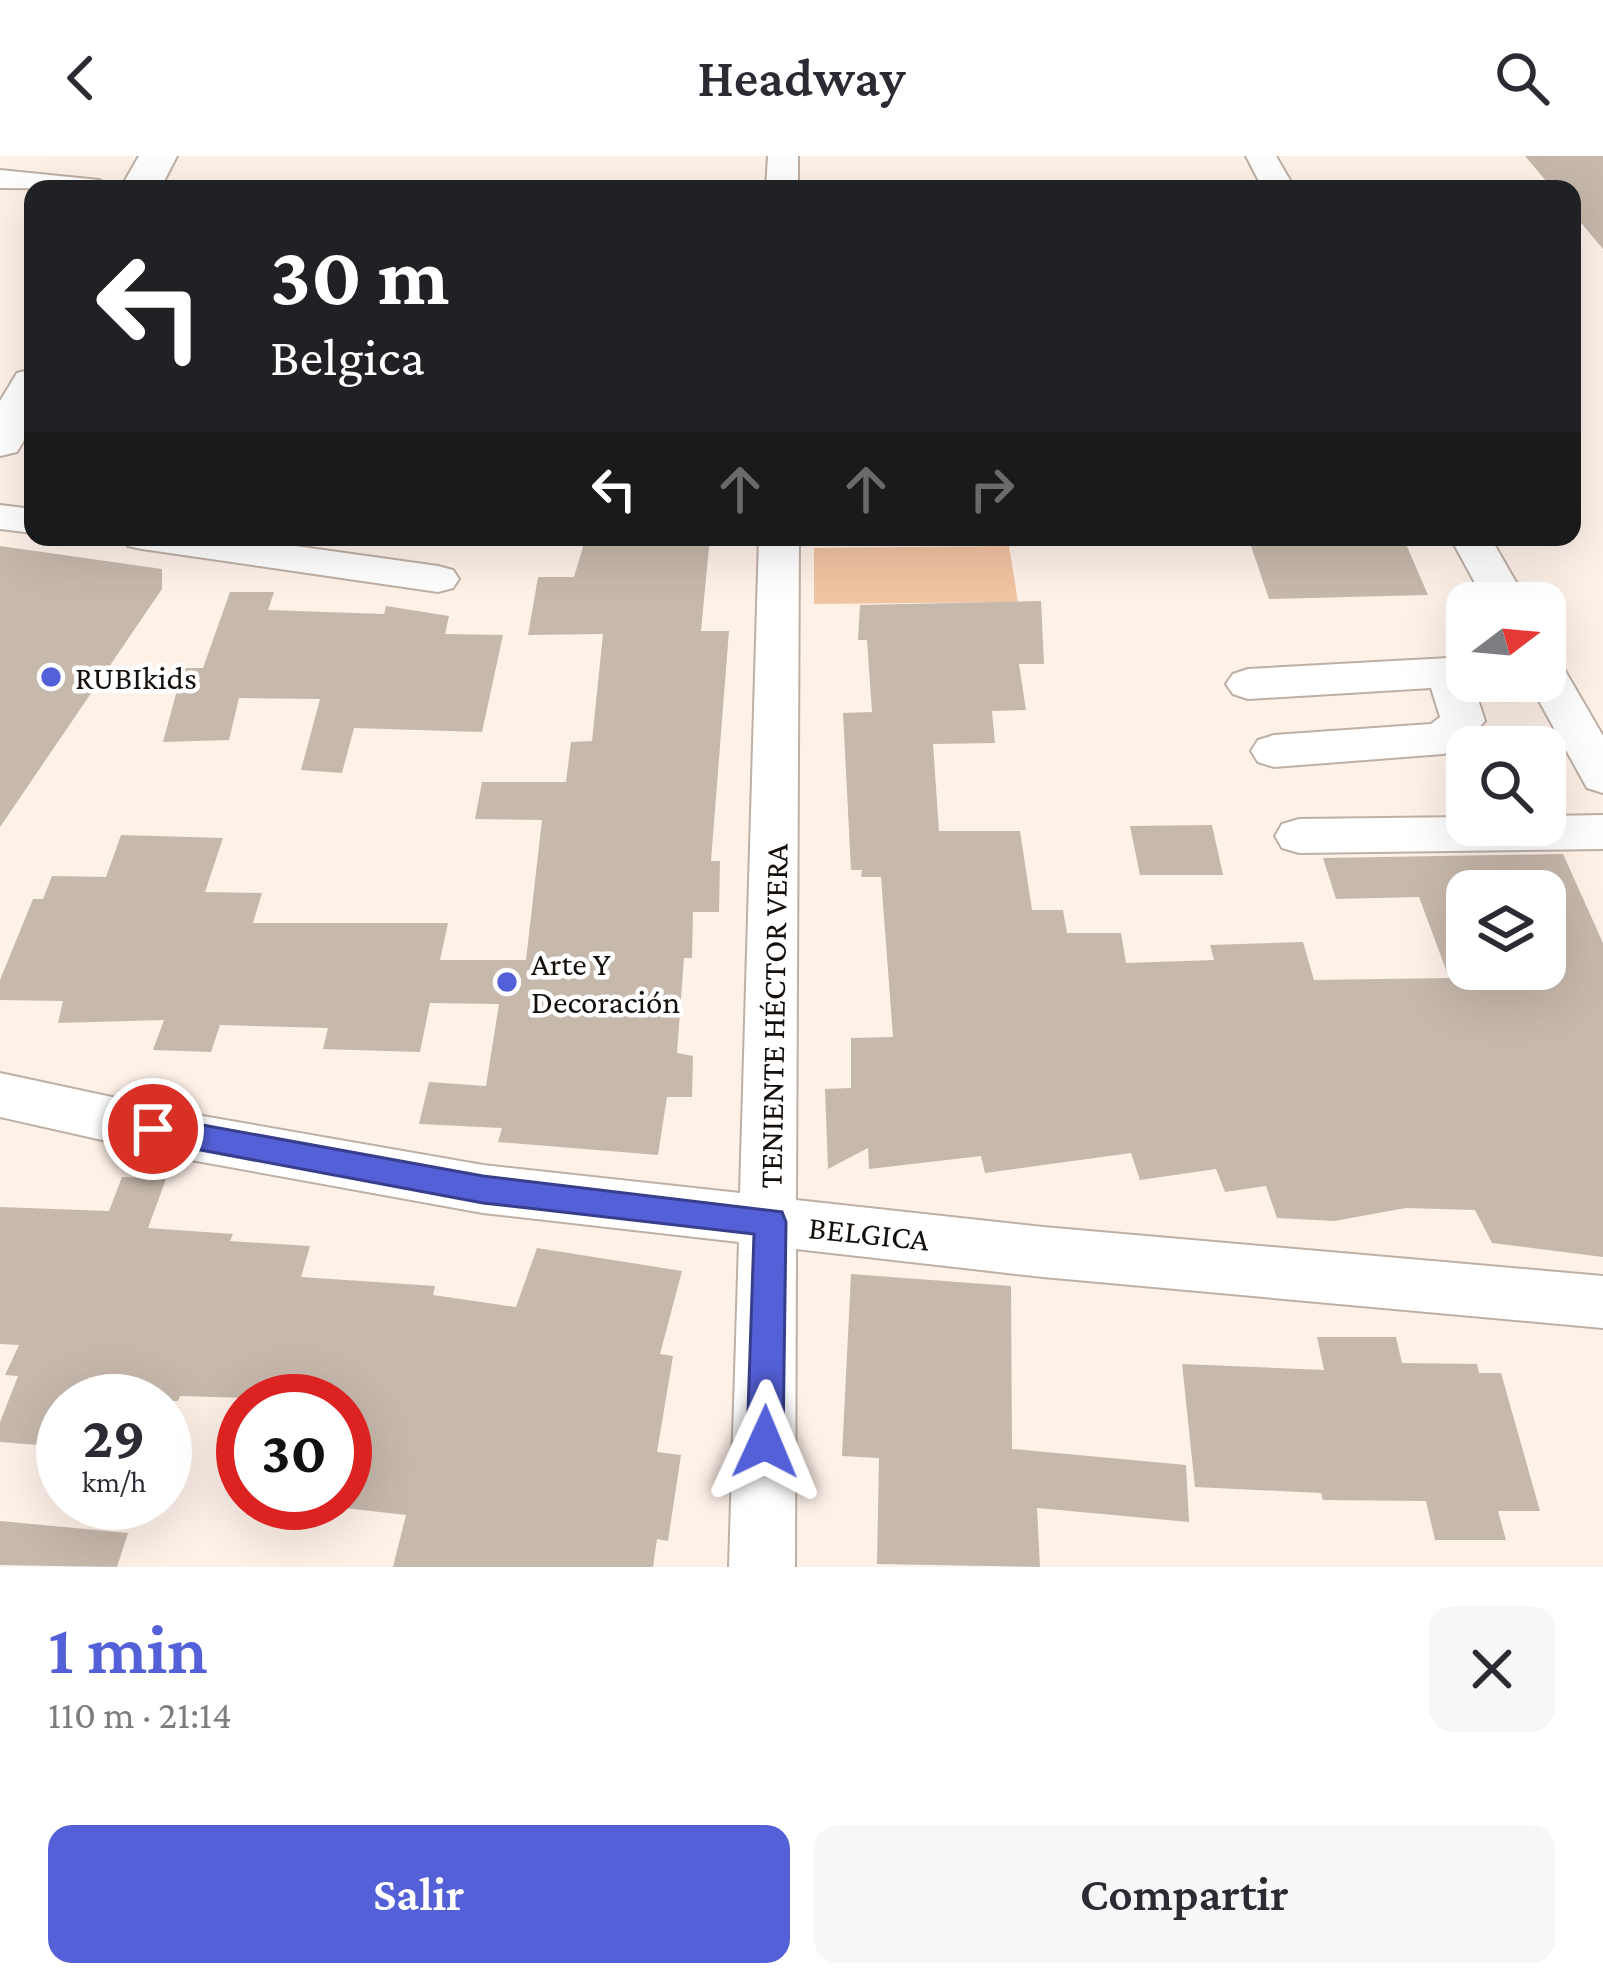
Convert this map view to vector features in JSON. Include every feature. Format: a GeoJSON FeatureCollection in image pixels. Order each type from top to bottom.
{"type":"FeatureCollection","features":[{"type":"Feature","properties":{"kind":"main road"},"geometry":{"type":"LineString","coordinates":[[0,442],[24,398]]}},
{"type":"Feature","properties":{"kind":"street"},"geometry":{"type":"LineString","coordinates":[[205,546],[438,579]]}},
{"type":"Feature","properties":{"kind":"street","name":"TENIENTE HÉCTOR VERA"},"geometry":{"type":"LineString","coordinates":[[762,1567],[778,546]]}},
{"type":"Feature","properties":{"kind":"street"},"geometry":{"type":"LineString","coordinates":[[1475,546],[1495,582]]}},
{"type":"Feature","properties":{"kind":"street"},"geometry":{"type":"LineString","coordinates":[[1248,684],[1446,673]]}},
{"type":"Feature","properties":{"kind":"street"},"geometry":{"type":"LineString","coordinates":[[1274,751],[1443,740],[1463,721],[1461,702]]}},
{"type":"Feature","properties":{"kind":"street"},"geometry":{"type":"LineString","coordinates":[[1562,702],[1603,777]]}},
{"type":"Feature","properties":{"kind":"street"},"geometry":{"type":"LineString","coordinates":[[1299,836],[1603,832]]}},
{"type":"Feature","properties":{"kind":"street","name":"BELGICA"},"geometry":{"type":"LineString","coordinates":[[0,1095],[191,1137],[483,1189],[1043,1252],[1603,1302]]}},
{"type":"Feature","properties":{"kind":"shaded area"},"geometry":{"type":"Polygon","coordinates":[[[1009,546],[1018,602],[814,604],[814,548],[1009,546]]]}},
{"type":"Feature","properties":{"kind":"building"},"geometry":{"type":"Polygon","coordinates":[[[1525,156],[1603,156],[1603,249],[1581,223],[1581,180],[1545,180],[1525,156]]]}},
{"type":"Feature","properties":{"kind":"building"},"geometry":{"type":"Polygon","coordinates":[[[0,546],[162,569],[162,589],[0,827],[0,546]]]}},
{"type":"Feature","properties":{"kind":"building"},"geometry":{"type":"Polygon","coordinates":[[[583,546],[709,546],[701,631],[729,631],[711,861],[720,861],[719,912],[693,912],[692,958],[684,958],[677,1053],[693,1056],[692,1097],[667,1097],[658,1155],[498,1142],[502,1128],[419,1124],[429,1082],[486,1086],[499,1004],[430,1003],[420,1052],[323,1049],[328,1028],[220,1025],[211,1052],[153,1050],[164,1020],[58,1023],[63,1001],[0,1000],[0,980],[33,899],[43,899],[52,876],[106,877],[121,835],[223,838],[205,892],[262,893],[253,923],[448,923],[440,960],[526,960],[542,820],[475,819],[482,782],[566,782],[571,742],[592,741],[603,634],[528,635],[538,577],[574,577],[583,546]]]}},
{"type":"Feature","properties":{"kind":"building"},"geometry":{"type":"Polygon","coordinates":[[[1251,546],[1407,546],[1428,595],[1269,599],[1251,546]]]}},
{"type":"Feature","properties":{"kind":"building"},"geometry":{"type":"Polygon","coordinates":[[[230,592],[274,592],[268,610],[384,614],[386,606],[449,616],[445,634],[503,635],[482,732],[354,728],[342,773],[301,770],[320,699],[239,698],[229,740],[163,742],[183,668],[203,668],[230,592]]]}},
{"type":"Feature","properties":{"kind":"building"},"geometry":{"type":"Polygon","coordinates":[[[1041,601],[1044,664],[1019,664],[1026,710],[992,711],[995,743],[933,744],[939,831],[1020,831],[1032,910],[1063,910],[1067,933],[1121,933],[1126,963],[1214,960],[1210,945],[1303,942],[1314,980],[1446,978],[1446,990],[1566,990],[1566,870],[1446,870],[1446,970],[1419,897],[1336,899],[1323,858],[1563,854],[1603,943],[1603,1257],[1492,1243],[1475,1210],[1406,1208],[1334,1221],[1277,1218],[1266,1186],[1225,1192],[1216,1169],[1140,1180],[1131,1153],[985,1173],[981,1156],[869,1169],[868,1148],[828,1169],[825,1089],[851,1088],[851,1038],[893,1037],[881,877],[861,877],[862,870],[851,870],[843,713],[872,712],[867,640],[858,640],[860,605],[1041,601]]]}},
{"type":"Feature","properties":{"kind":"building"},"geometry":{"type":"Polygon","coordinates":[[[1212,825],[1223,875],[1140,875],[1130,826],[1212,825]]]}},
{"type":"Feature","properties":{"kind":"building"},"geometry":{"type":"Polygon","coordinates":[[[122,1177],[166,1179],[148,1228],[233,1234],[230,1241],[310,1246],[301,1277],[435,1286],[433,1295],[516,1307],[537,1248],[682,1271],[660,1354],[673,1356],[657,1452],[681,1455],[668,1541],[657,1539],[653,1567],[393,1567],[406,1515],[372,1511],[372,1374],[216,1374],[216,1397],[192,1396],[192,1374],[36,1374],[36,1445],[0,1442],[0,1422],[18,1376],[5,1375],[19,1345],[0,1344],[0,1207],[109,1211],[122,1177]]]}},
{"type":"Feature","properties":{"kind":"building"},"geometry":{"type":"Polygon","coordinates":[[[851,1274],[1011,1286],[1012,1449],[1186,1465],[1189,1522],[1037,1508],[1040,1567],[877,1564],[879,1458],[842,1456],[851,1274]]]}},
{"type":"Feature","properties":{"kind":"building"},"geometry":{"type":"Polygon","coordinates":[[[1317,1337],[1396,1337],[1402,1363],[1477,1364],[1479,1373],[1501,1373],[1540,1511],[1498,1511],[1506,1540],[1435,1540],[1426,1501],[1323,1500],[1321,1493],[1195,1487],[1182,1364],[1324,1370],[1317,1337]]]}},
{"type":"Feature","properties":{"kind":"building"},"geometry":{"type":"Polygon","coordinates":[[[0,1521],[36,1524],[36,1530],[128,1533],[117,1567],[0,1565],[0,1521]]]}},
{"type":"Feature","properties":{"kind":"place","name":"RUBIkids"},"geometry":{"type":"Point","coordinates":[51,677]}},
{"type":"Feature","properties":{"kind":"place","name":"Arte Y Decoración"},"geometry":{"type":"Point","coordinates":[507,982]}},
{"type":"Feature","properties":{"kind":"route"},"geometry":{"type":"LineString","coordinates":[[153,1129],[483,1189],[770,1222],[765,1442]]}}]}
